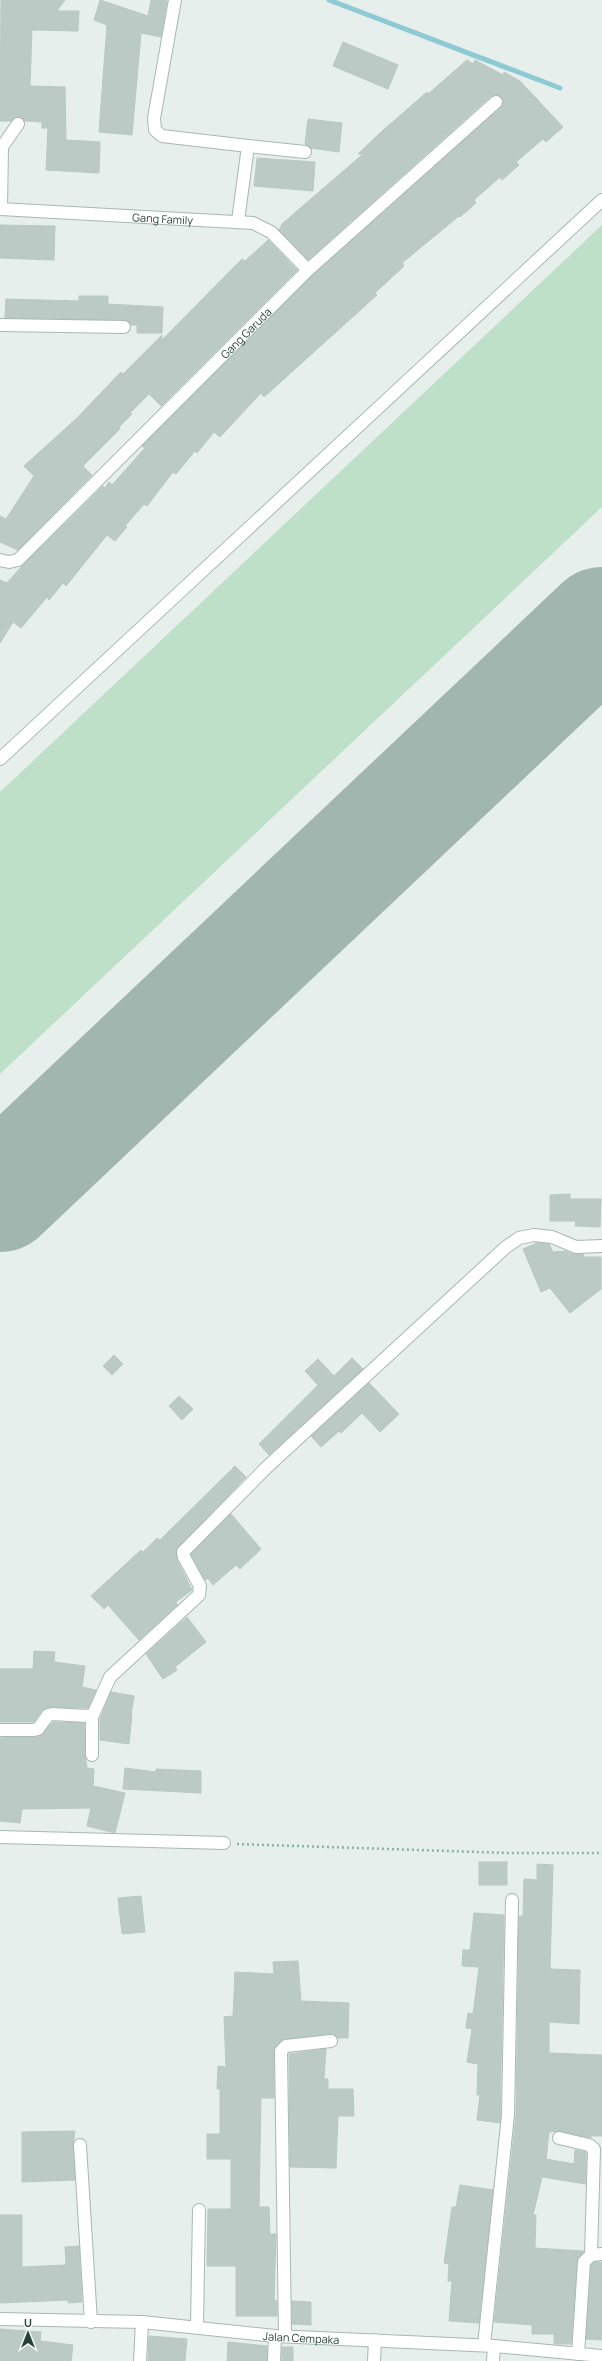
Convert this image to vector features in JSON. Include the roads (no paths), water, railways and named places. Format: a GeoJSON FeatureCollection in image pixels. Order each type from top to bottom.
{"type":"FeatureCollection","features":[{"type":"Feature","properties":{"kind":"street"},"geometry":{"type":"LineString","coordinates":[[175,0],[154,118],[155,130],[162,136],[305,152]]}},
{"type":"Feature","properties":{"kind":"street","name":"Gang Garuda"},"geometry":{"type":"LineString","coordinates":[[0,560],[9,562],[18,560],[308,270],[496,102]]}},
{"type":"Feature","properties":{"kind":"street"},"geometry":{"type":"LineString","coordinates":[[0,209],[2,147],[18,124]]}},
{"type":"Feature","properties":{"kind":"street"},"geometry":{"type":"LineString","coordinates":[[238,221],[248,146]]}},
{"type":"Feature","properties":{"kind":"street"},"geometry":{"type":"LineString","coordinates":[[0,759],[602,200]]}},
{"type":"Feature","properties":{"kind":"street","name":"Gang Family"},"geometry":{"type":"LineString","coordinates":[[0,209],[253,223],[272,232],[308,270]]}},
{"type":"Feature","properties":{"kind":"street"},"geometry":{"type":"LineString","coordinates":[[0,325],[124,327]]}},
{"type":"Feature","properties":{"kind":"street"},"geometry":{"type":"LineString","coordinates":[[92,1755],[92,1715],[110,1677],[199,1595],[200,1586],[184,1557],[183,1552],[268,1467],[494,1257],[519,1238],[534,1235],[552,1237],[576,1247],[602,1246]]}},
{"type":"Feature","properties":{"kind":"street"},"geometry":{"type":"LineString","coordinates":[[0,1730],[38,1729],[48,1715],[52,1714],[92,1715]]}},
{"type":"Feature","properties":{"kind":"street"},"geometry":{"type":"LineString","coordinates":[[0,1837],[224,1843]]}},
{"type":"Feature","properties":{"kind":"street"},"geometry":{"type":"LineString","coordinates":[[493,2361],[489,2345],[508,2115],[512,1900]]}},
{"type":"Feature","properties":{"kind":"street"},"geometry":{"type":"LineString","coordinates":[[274,2361],[280,2336],[281,2051],[286,2046],[331,2041]]}},
{"type":"Feature","properties":{"kind":"street"},"geometry":{"type":"LineString","coordinates":[[559,2138],[589,2145],[594,2149],[597,2254],[584,2262],[578,2354]]}},
{"type":"Feature","properties":{"kind":"street"},"geometry":{"type":"LineString","coordinates":[[80,2145],[91,2322]]}},
{"type":"Feature","properties":{"kind":"street"},"geometry":{"type":"LineString","coordinates":[[197,2326],[199,2210]]}},
{"type":"Feature","properties":{"kind":"street","name":"Jalan Cempaka"},"geometry":{"type":"LineString","coordinates":[[0,2319],[142,2322],[197,2326],[280,2336],[489,2345],[602,2356]]}},
{"type":"Feature","properties":{"kind":"street"},"geometry":{"type":"LineString","coordinates":[[140,2361],[142,2322]]}},
{"type":"Feature","properties":{"kind":"street"},"geometry":{"type":"LineString","coordinates":[[374,2361],[375,2340]]}},
{"type":"Feature","properties":{"kind":"waterway"},"geometry":{"type":"LineString","coordinates":[[329,0],[560,88]]}}]}
